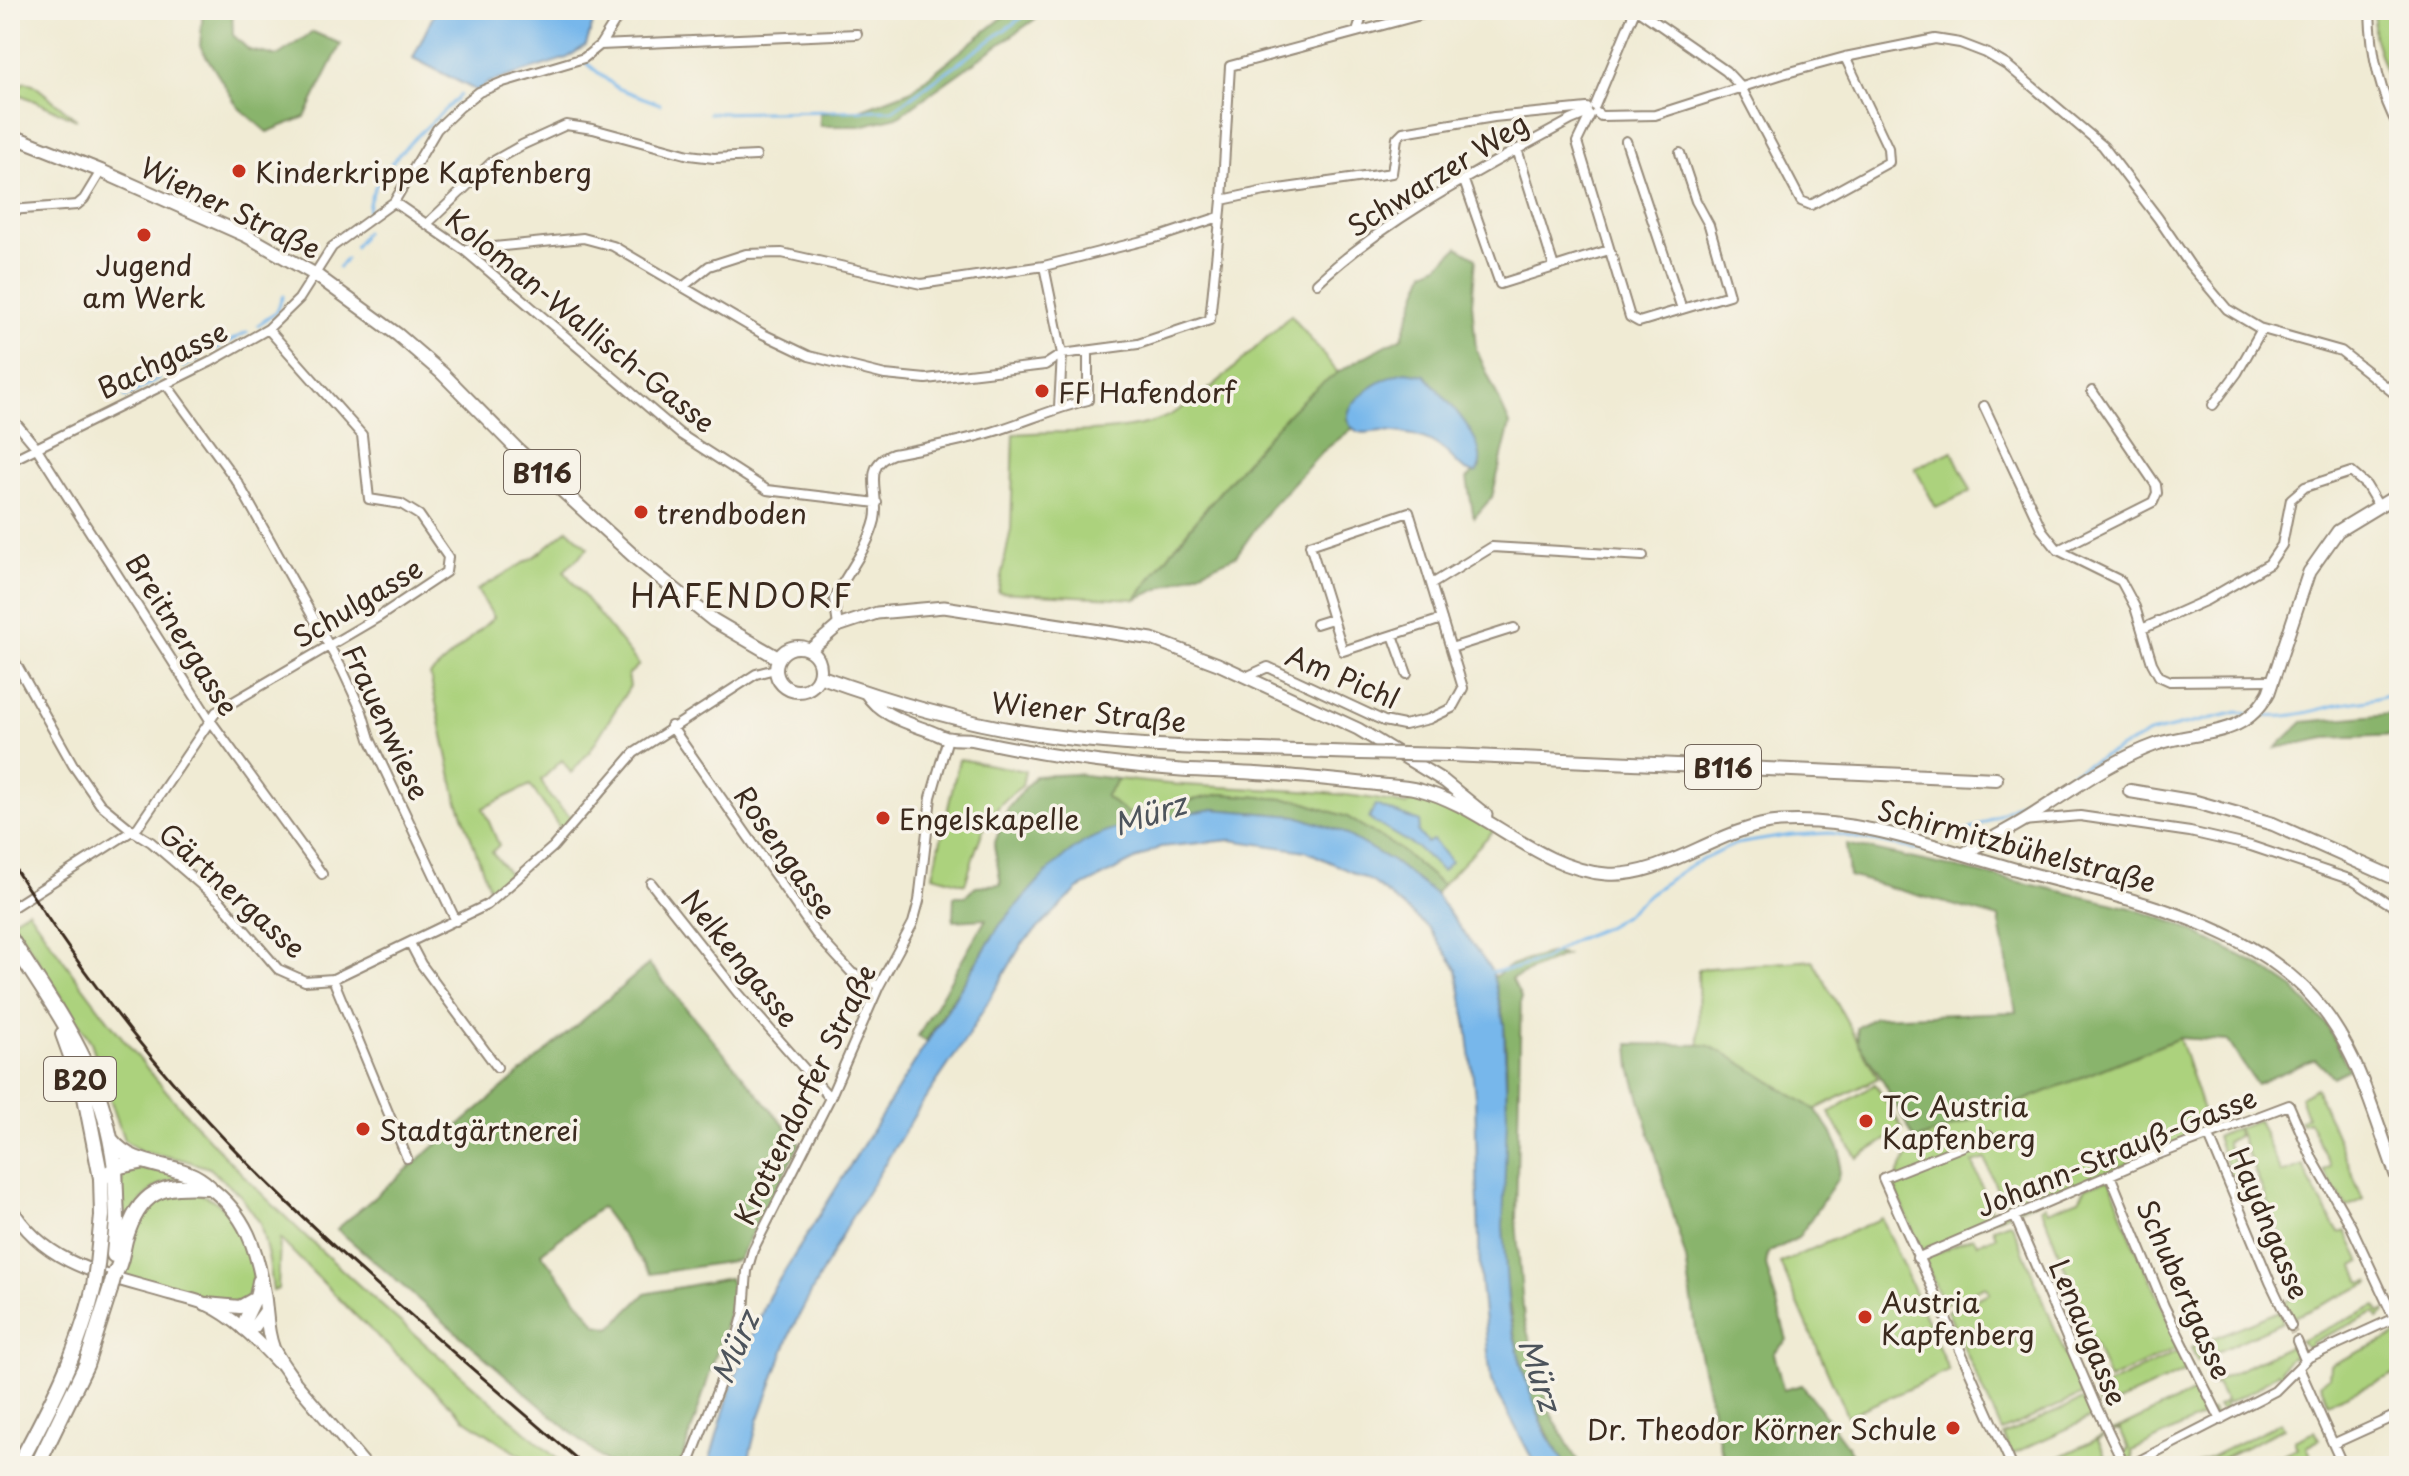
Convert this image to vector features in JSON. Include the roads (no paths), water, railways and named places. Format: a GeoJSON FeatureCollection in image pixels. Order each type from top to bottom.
{"type":"FeatureCollection","features":[{"type":"Feature","properties":{"kind":"highway","name":"B20"},"geometry":{"type":"LineString","coordinates":[[10,938],[40,986],[67,1042],[84,1092],[101,1178],[102,1216],[110,1273]]}},
{"type":"Feature","properties":{"kind":"highway","name":"B20"},"geometry":{"type":"LineString","coordinates":[[37,1466],[86,1365],[110,1273],[117,1220],[111,1140],[98,1089],[75,1038],[53,1001],[40,986]]}},
{"type":"Feature","properties":{"kind":"highway"},"geometry":{"type":"LineString","coordinates":[[111,1140],[127,1156],[188,1173],[200,1178],[209,1187]]}},
{"type":"Feature","properties":{"kind":"highway"},"geometry":{"type":"LineString","coordinates":[[101,1178],[115,1168],[140,1162]]}},
{"type":"Feature","properties":{"kind":"highway"},"geometry":{"type":"LineString","coordinates":[[110,1273],[129,1229],[146,1201],[155,1193],[173,1185],[209,1187]]}},
{"type":"Feature","properties":{"kind":"highway","name":"B20"},"geometry":{"type":"LineString","coordinates":[[18,1466],[72,1355],[88,1314],[94,1286],[110,1273]]}},
{"type":"Feature","properties":{"kind":"main road","name":"Wiener Straße"},"geometry":{"type":"LineString","coordinates":[[10,135],[101,171],[247,236],[316,275],[398,335],[442,373],[530,461],[638,560],[713,620],[776,664]]}},
{"type":"Feature","properties":{"kind":"main road"},"geometry":{"type":"LineString","coordinates":[[1963,854],[2023,821],[2127,756],[2160,743],[2231,728],[2250,719],[2260,710],[2273,680],[2309,572],[2338,531],[2399,494]]}},
{"type":"Feature","properties":{"kind":"main road"},"geometry":{"type":"LineString","coordinates":[[810,650],[841,626],[877,613],[944,607],[1152,639],[1246,677],[1358,729],[1453,787],[1498,826]]}},
{"type":"Feature","properties":{"kind":"main road"},"geometry":{"type":"LineString","coordinates":[[776,664],[785,650],[794,647],[810,650],[819,661],[819,676]]}},
{"type":"Feature","properties":{"kind":"main road","name":"B116"},"geometry":{"type":"LineString","coordinates":[[776,664],[781,684],[795,692],[810,688],[819,676]]}},
{"type":"Feature","properties":{"kind":"main road","name":"Wiener Straße"},"geometry":{"type":"LineString","coordinates":[[819,676],[955,719],[1033,734],[1166,745],[1996,779]]}},
{"type":"Feature","properties":{"kind":"main road"},"geometry":{"type":"LineString","coordinates":[[866,693],[870,700],[893,717],[948,738],[964,738],[1043,755],[1177,770],[1275,775],[1417,789],[1498,826]]}},
{"type":"Feature","properties":{"kind":"main road"},"geometry":{"type":"LineString","coordinates":[[1417,789],[1420,766]]}},
{"type":"Feature","properties":{"kind":"main road"},"geometry":{"type":"LineString","coordinates":[[2130,791],[2196,802],[2273,824],[2399,880]]}},
{"type":"Feature","properties":{"kind":"main road","name":"Schirmitzbühelstraße"},"geometry":{"type":"LineString","coordinates":[[1498,826],[1551,860],[1574,868],[1612,874],[1655,865],[1722,836],[1779,822],[1860,827],[2056,881],[2139,900],[2180,915],[2240,943],[2281,969],[2331,1019],[2364,1085],[2399,1183]]}},
{"type":"Feature","properties":{"kind":"main road"},"geometry":{"type":"LineString","coordinates":[[209,1187],[224,1198],[245,1225],[257,1255],[274,1349],[293,1379]]}},
{"type":"Feature","properties":{"kind":"main road"},"geometry":{"type":"LineString","coordinates":[[10,1206],[34,1238],[60,1258],[87,1271],[206,1304],[240,1307],[256,1298]]}},
{"type":"Feature","properties":{"kind":"main road"},"geometry":{"type":"LineString","coordinates":[[244,1329],[256,1298],[260,1274]]}},
{"type":"Feature","properties":{"kind":"main road"},"geometry":{"type":"LineString","coordinates":[[206,1304],[244,1329],[293,1379],[366,1466]]}},
{"type":"Feature","properties":{"kind":"main road"},"geometry":{"type":"LineString","coordinates":[[244,1329],[254,1327],[265,1312]]}},
{"type":"Feature","properties":{"kind":"street"},"geometry":{"type":"LineString","coordinates":[[394,202],[437,129],[479,92],[584,58],[600,45],[622,10]]}},
{"type":"Feature","properties":{"kind":"street"},"geometry":{"type":"LineString","coordinates":[[1357,32],[1364,10]]}},
{"type":"Feature","properties":{"kind":"street"},"geometry":{"type":"LineString","coordinates":[[464,250],[583,238],[613,246],[763,334],[809,356],[885,375],[926,379],[1030,367],[1045,365],[1062,354],[1138,344],[1210,320],[1222,200],[1230,66],[1439,10]]}},
{"type":"Feature","properties":{"kind":"street"},"geometry":{"type":"LineString","coordinates":[[1680,153],[1696,201],[1709,225],[1729,295],[1639,322],[1630,317],[1577,142],[1636,10],[1726,71],[1741,87],[1801,201],[1811,205],[1889,162],[1888,148],[1845,57]]}},
{"type":"Feature","properties":{"kind":"street"},"geometry":{"type":"LineString","coordinates":[[2370,10],[2371,38],[2378,72],[2399,128]]}},
{"type":"Feature","properties":{"kind":"street"},"geometry":{"type":"LineString","coordinates":[[600,45],[857,34]]}},
{"type":"Feature","properties":{"kind":"street"},"geometry":{"type":"LineString","coordinates":[[1222,200],[1392,173],[1397,138],[1403,132],[1494,117],[1591,111],[1601,116],[1655,115],[1845,57],[1935,39],[1960,43],[2008,66],[2103,146],[2190,265],[2227,309],[2262,329],[2341,351],[2399,397]]}},
{"type":"Feature","properties":{"kind":"street","name":"Schwarzer Weg"},"geometry":{"type":"LineString","coordinates":[[1317,283],[1371,237],[1517,149],[1591,111]]}},
{"type":"Feature","properties":{"kind":"street"},"geometry":{"type":"LineString","coordinates":[[428,223],[492,162],[566,125],[593,129],[689,155],[714,158],[756,156]]}},
{"type":"Feature","properties":{"kind":"street"},"geometry":{"type":"LineString","coordinates":[[1626,141],[1682,309]]}},
{"type":"Feature","properties":{"kind":"street"},"geometry":{"type":"LineString","coordinates":[[1517,149],[1554,267]]}},
{"type":"Feature","properties":{"kind":"street","name":"Wiener Straße"},"geometry":{"type":"LineString","coordinates":[[10,210],[77,205],[101,171]]}},
{"type":"Feature","properties":{"kind":"street"},"geometry":{"type":"LineString","coordinates":[[1464,181],[1500,284],[1609,250]]}},
{"type":"Feature","properties":{"kind":"street","name":"Koloman-Wallisch-Gasse"},"geometry":{"type":"LineString","coordinates":[[394,202],[464,250],[680,434],[767,490],[877,503]]}},
{"type":"Feature","properties":{"kind":"street","name":"Bachgasse"},"geometry":{"type":"LineString","coordinates":[[10,461],[166,384],[268,329],[299,299],[332,247],[394,202]]}},
{"type":"Feature","properties":{"kind":"street"},"geometry":{"type":"LineString","coordinates":[[684,286],[709,266],[746,254],[782,253],[921,284],[1044,266],[1162,236],[1219,217]]}},
{"type":"Feature","properties":{"kind":"street"},"geometry":{"type":"LineString","coordinates":[[1044,266],[1062,354],[1059,407]]}},
{"type":"Feature","properties":{"kind":"street","name":"Schulgasse"},"geometry":{"type":"LineString","coordinates":[[133,831],[210,720],[233,701],[431,584],[443,575],[449,561],[419,515],[401,504],[369,499],[362,435],[268,329]]}},
{"type":"Feature","properties":{"kind":"street"},"geometry":{"type":"LineString","coordinates":[[2213,405],[2237,373],[2262,329]]}},
{"type":"Feature","properties":{"kind":"street"},"geometry":{"type":"LineString","coordinates":[[841,626],[834,599],[862,552],[875,521],[877,503],[873,473],[876,464],[882,458],[991,433],[1059,407],[1088,400],[1088,351]]}},
{"type":"Feature","properties":{"kind":"street","name":"Frauenwiese"},"geometry":{"type":"LineString","coordinates":[[166,384],[238,483],[349,684],[370,739],[456,921]]}},
{"type":"Feature","properties":{"kind":"street"},"geometry":{"type":"LineString","coordinates":[[2058,550],[2153,502],[2157,493],[2156,485],[2092,391]]}},
{"type":"Feature","properties":{"kind":"street"},"geometry":{"type":"LineString","coordinates":[[1984,406],[2042,530],[2058,550],[2121,581],[2135,607],[2152,663],[2163,680],[2273,680]]}},
{"type":"Feature","properties":{"kind":"street","name":"Breitnergasse"},"geometry":{"type":"LineString","coordinates":[[10,416],[36,447],[210,720],[322,874]]}},
{"type":"Feature","properties":{"kind":"street"},"geometry":{"type":"LineString","coordinates":[[2142,629],[2207,600],[2269,564],[2282,545],[2291,499],[2305,487],[2351,472],[2366,485],[2378,505]]}},
{"type":"Feature","properties":{"kind":"street","name":"Am Pichl"},"geometry":{"type":"LineString","coordinates":[[1246,677],[1268,667],[1384,721],[1404,725],[1429,719],[1452,708],[1463,688],[1432,584],[1409,512],[1310,545],[1332,619],[1343,651],[1442,619]]}},
{"type":"Feature","properties":{"kind":"street"},"geometry":{"type":"LineString","coordinates":[[1432,584],[1492,547],[1643,556]]}},
{"type":"Feature","properties":{"kind":"street","name":"Am Pichl"},"geometry":{"type":"LineString","coordinates":[[1316,624],[1332,619]]}},
{"type":"Feature","properties":{"kind":"street"},"geometry":{"type":"LineString","coordinates":[[1451,648],[1514,628]]}},
{"type":"Feature","properties":{"kind":"street","name":"Am Pichl"},"geometry":{"type":"LineString","coordinates":[[1393,635],[1407,674]]}},
{"type":"Feature","properties":{"kind":"street"},"geometry":{"type":"LineString","coordinates":[[10,653],[73,765],[100,804],[133,831]]}},
{"type":"Feature","properties":{"kind":"street","name":"Gärtnergasse"},"geometry":{"type":"LineString","coordinates":[[10,909],[133,831],[151,842],[221,902],[278,969],[305,981],[333,979],[487,905],[574,823],[630,756],[671,726],[776,664]]}},
{"type":"Feature","properties":{"kind":"street","name":"Rosengasse"},"geometry":{"type":"LineString","coordinates":[[671,726],[816,934],[852,973],[879,986]]}},
{"type":"Feature","properties":{"kind":"street","name":"Krottendorfer Straße"},"geometry":{"type":"LineString","coordinates":[[688,1466],[736,1342],[744,1312],[747,1271],[753,1250],[830,1098],[879,986],[916,916],[931,797],[948,738]]}},
{"type":"Feature","properties":{"kind":"street"},"geometry":{"type":"LineString","coordinates":[[2023,821],[2080,816],[2190,832],[2251,846],[2352,880],[2399,910]]}},
{"type":"Feature","properties":{"kind":"street","name":"Nelkengasse"},"geometry":{"type":"LineString","coordinates":[[651,883],[738,993],[830,1098]]}},
{"type":"Feature","properties":{"kind":"street"},"geometry":{"type":"LineString","coordinates":[[410,943],[421,964],[497,1067]]}},
{"type":"Feature","properties":{"kind":"street"},"geometry":{"type":"LineString","coordinates":[[333,979],[407,1158]]}},
{"type":"Feature","properties":{"kind":"street","name":"Johann-Strauß-Gasse"},"geometry":{"type":"LineString","coordinates":[[1917,1258],[2110,1175],[2289,1105],[2313,1160],[2351,1226],[2396,1317]]}},
{"type":"Feature","properties":{"kind":"street"},"geometry":{"type":"LineString","coordinates":[[1989,1136],[1883,1178],[2012,1466]]}},
{"type":"Feature","properties":{"kind":"street","name":"Haydngasse"},"geometry":{"type":"LineString","coordinates":[[2209,1136],[2290,1325]]}},
{"type":"Feature","properties":{"kind":"street","name":"Schubertgasse"},"geometry":{"type":"LineString","coordinates":[[2110,1175],[2164,1306],[2221,1420]]}},
{"type":"Feature","properties":{"kind":"street","name":"Lenaugasse"},"geometry":{"type":"LineString","coordinates":[[2014,1215],[2096,1406],[2127,1466]]}},
{"type":"Feature","properties":{"kind":"street"},"geometry":{"type":"LineString","coordinates":[[2127,1466],[2275,1391],[2302,1364],[2396,1317]]}},
{"type":"Feature","properties":{"kind":"street","name":"Haydngasse"},"geometry":{"type":"LineString","coordinates":[[2297,1341],[2302,1364],[2343,1466]]}},
{"type":"Feature","properties":{"kind":"street"},"geometry":{"type":"LineString","coordinates":[[2333,1444],[2399,1414]]}},
{"type":"Feature","properties":{"kind":"water"},"geometry":{"type":"Polygon","coordinates":[[[436,10],[590,10],[595,17],[586,45],[567,58],[488,83],[477,91],[413,58],[436,10]]]}},
{"type":"Feature","properties":{"kind":"water"},"geometry":{"type":"Polygon","coordinates":[[[1406,372],[1425,375],[1464,422],[1479,449],[1480,462],[1476,473],[1464,469],[1442,448],[1425,439],[1397,432],[1364,433],[1354,429],[1348,420],[1355,402],[1375,385],[1406,372]]]}},
{"type":"Feature","properties":{"kind":"water"},"geometry":{"type":"Polygon","coordinates":[[[1375,805],[1420,822],[1418,832],[1427,843],[1433,840],[1451,862],[1442,871],[1417,848],[1369,819],[1375,805]]]}},
{"type":"Feature","properties":{"kind":"water","name":"Mürz"},"geometry":{"type":"Polygon","coordinates":[[[1213,809],[1297,816],[1340,831],[1392,861],[1435,894],[1492,971],[1504,1024],[1507,1116],[1503,1226],[1509,1315],[1523,1372],[1545,1432],[1566,1466],[1536,1466],[1491,1381],[1480,1276],[1475,1096],[1457,969],[1429,928],[1373,882],[1306,851],[1231,840],[1160,847],[1078,889],[1022,944],[966,1039],[919,1108],[847,1225],[792,1329],[758,1421],[747,1466],[708,1466],[732,1384],[769,1296],[1000,925],[1049,871],[1083,843],[1129,825],[1213,809]]]}},
{"type":"Feature","properties":{"kind":"waterway"},"geometry":{"type":"LineString","coordinates":[[709,113],[893,110],[1024,16]]}},
{"type":"Feature","properties":{"kind":"waterway"},"geometry":{"type":"LineString","coordinates":[[584,61],[617,88],[660,104]]}},
{"type":"Feature","properties":{"kind":"waterway"},"geometry":{"type":"LineString","coordinates":[[368,211],[372,195],[391,163],[460,95]]}},
{"type":"Feature","properties":{"kind":"waterway"},"geometry":{"type":"LineString","coordinates":[[355,247],[365,232]]}},
{"type":"Feature","properties":{"kind":"waterway"},"geometry":{"type":"LineString","coordinates":[[339,267],[346,259]]}},
{"type":"Feature","properties":{"kind":"waterway"},"geometry":{"type":"LineString","coordinates":[[258,325],[275,313],[283,296]]}},
{"type":"Feature","properties":{"kind":"waterway"},"geometry":{"type":"LineString","coordinates":[[214,350],[247,332]]}},
{"type":"Feature","properties":{"kind":"waterway"},"geometry":{"type":"LineString","coordinates":[[183,367],[198,359]]}},
{"type":"Feature","properties":{"kind":"waterway"},"geometry":{"type":"LineString","coordinates":[[125,397],[159,379]]}},
{"type":"Feature","properties":{"kind":"waterway"},"geometry":{"type":"LineString","coordinates":[[2255,715],[2277,717],[2297,714],[2376,698],[2399,690]]}},
{"type":"Feature","properties":{"kind":"waterway"},"geometry":{"type":"LineString","coordinates":[[1947,841],[2151,733],[2238,712],[2248,714]]}},
{"type":"Feature","properties":{"kind":"waterway"},"geometry":{"type":"LineString","coordinates":[[1491,972],[1543,960],[1572,941],[1624,916],[1689,866],[1736,844],[1792,835],[1831,833],[1924,851],[1934,850]]}},
{"type":"Feature","properties":{"kind":"tunnel"},"geometry":{"type":"LineString","coordinates":[[2291,1326],[2297,1341]]}},
{"type":"Feature","properties":{"kind":"railway"},"geometry":{"type":"LineString","coordinates":[[10,861],[119,1017],[167,1076],[238,1153],[383,1291],[585,1466]]}},
{"type":"Feature","properties":{"kind":"place","name":"Kinderkrippe Kapfenberg"},"geometry":{"type":"Point","coordinates":[239,171]}},
{"type":"Feature","properties":{"kind":"place","name":"Jugend am Werk"},"geometry":{"type":"Point","coordinates":[144,235]}},
{"type":"Feature","properties":{"kind":"place","name":"FF Hafendorf"},"geometry":{"type":"Point","coordinates":[1042,391]}},
{"type":"Feature","properties":{"kind":"place","name":"trendboden"},"geometry":{"type":"Point","coordinates":[641,512]}},
{"type":"Feature","properties":{"kind":"place","name":"Engelskapelle"},"geometry":{"type":"Point","coordinates":[883,818]}},
{"type":"Feature","properties":{"kind":"place","name":"TC Austria Kapfenberg"},"geometry":{"type":"Point","coordinates":[1866,1121]}},
{"type":"Feature","properties":{"kind":"place","name":"Stadtgärtnerei"},"geometry":{"type":"Point","coordinates":[363,1129]}},
{"type":"Feature","properties":{"kind":"place","name":"Austria Kapfenberg"},"geometry":{"type":"Point","coordinates":[1865,1317]}},
{"type":"Feature","properties":{"kind":"place","name":"Dr. Theodor Körner Schule"},"geometry":{"type":"Point","coordinates":[1953,1428]}},
{"type":"Feature","properties":{"kind":"district","name":"HAFENDORF"},"geometry":{"type":"Point","coordinates":[742,595]}}]}
